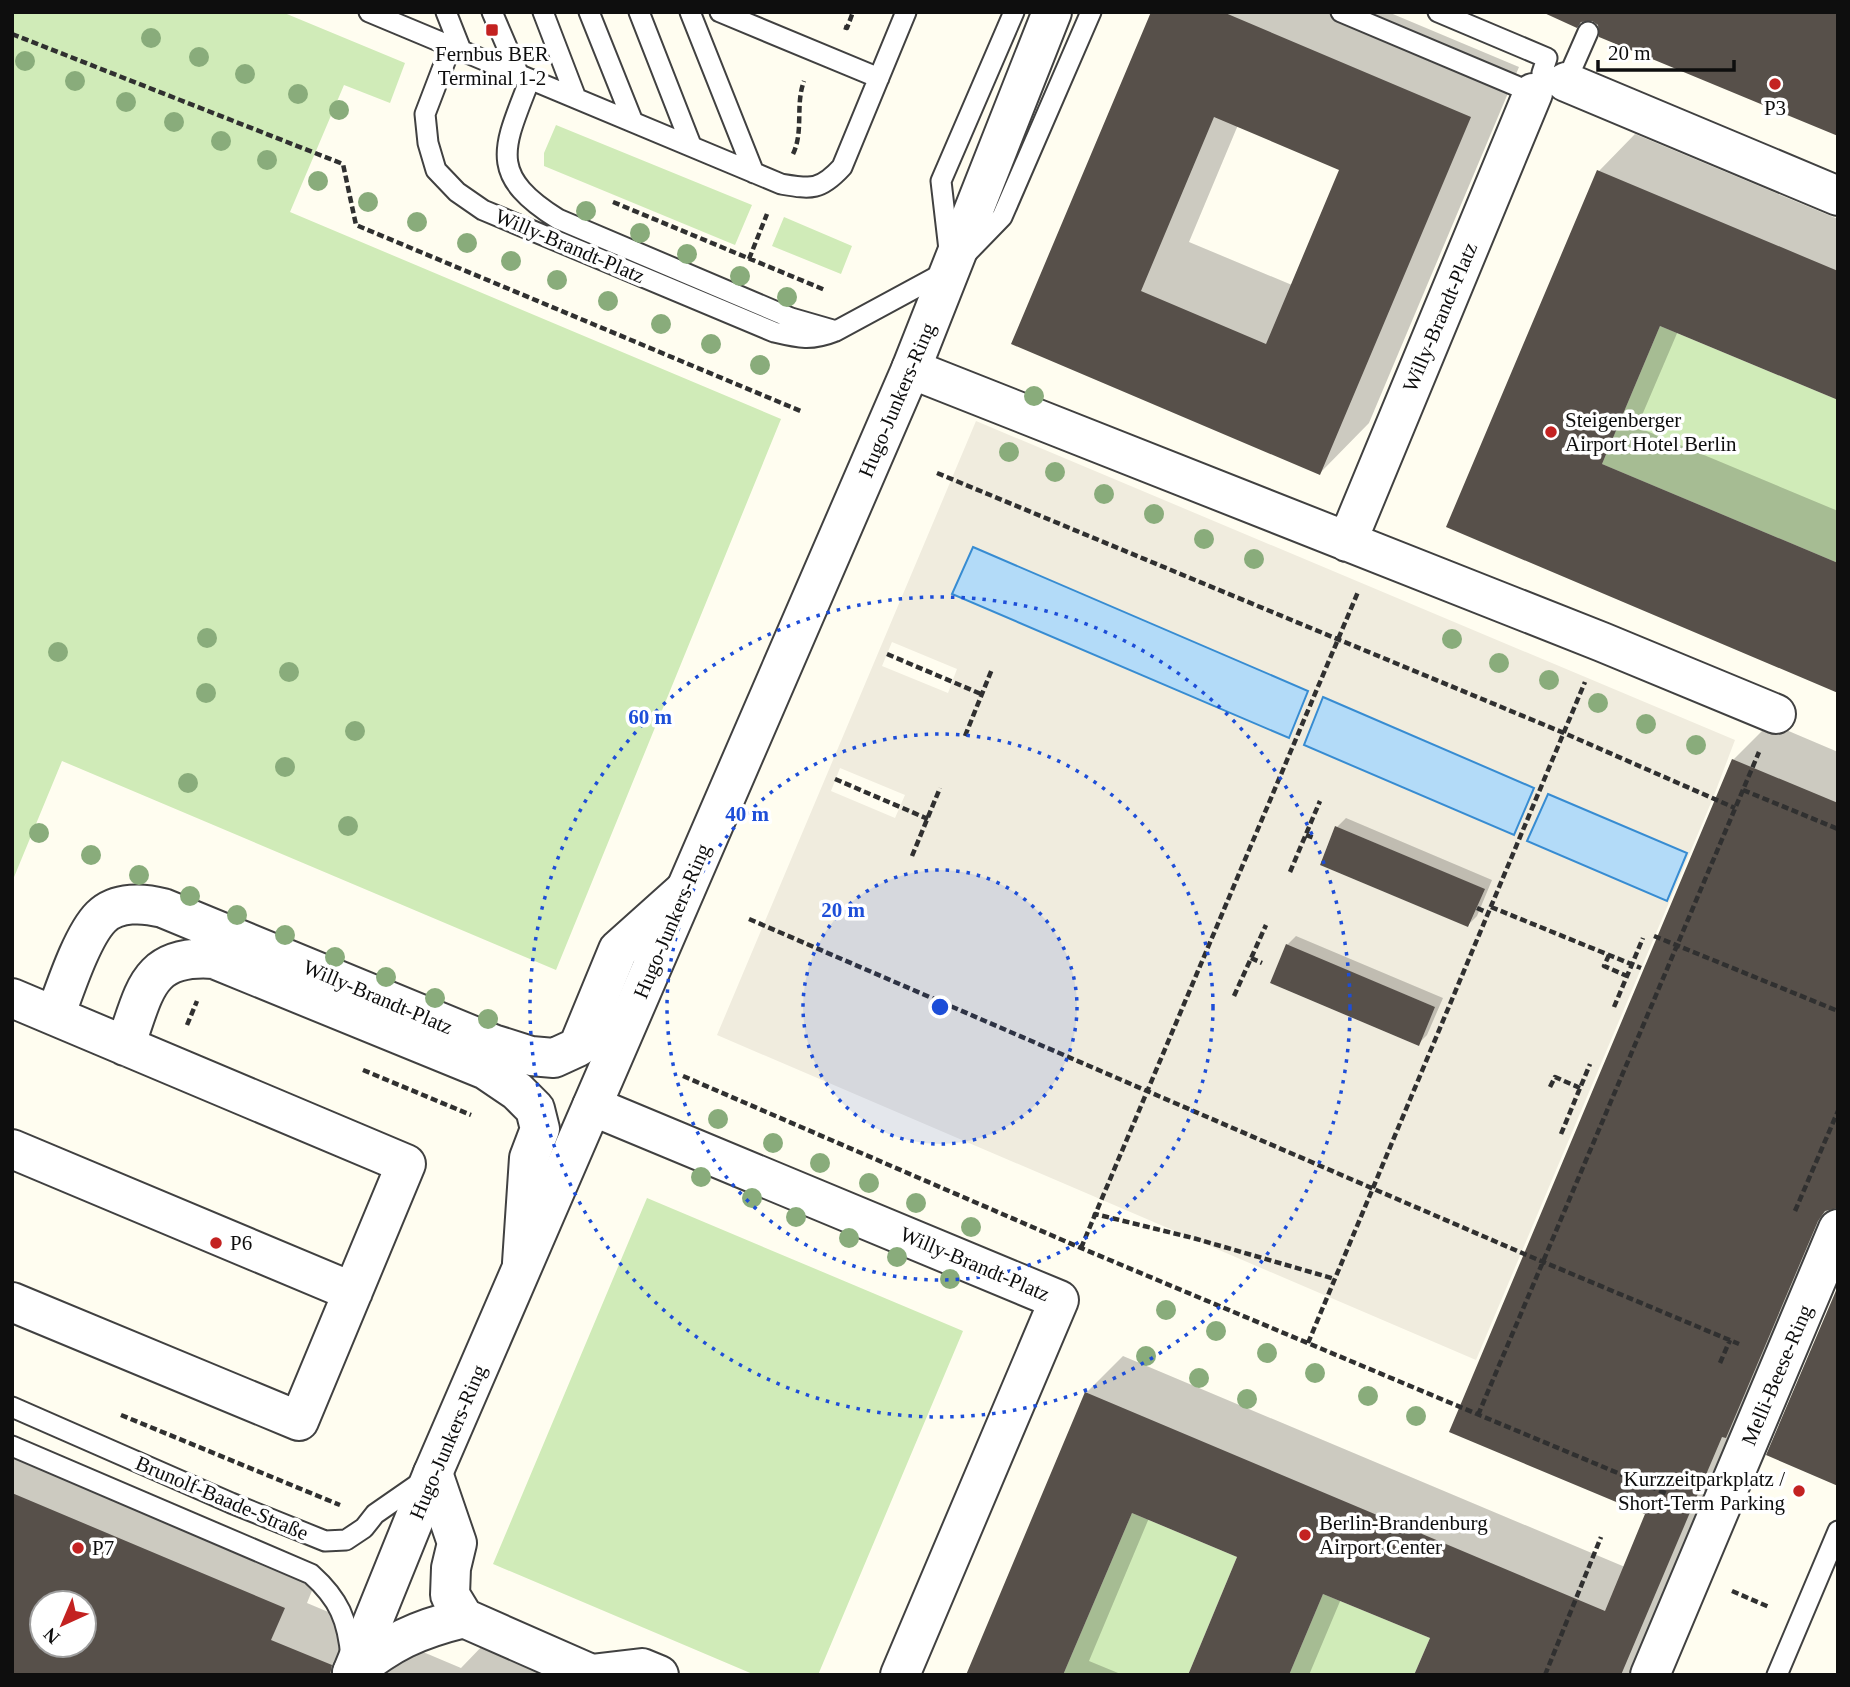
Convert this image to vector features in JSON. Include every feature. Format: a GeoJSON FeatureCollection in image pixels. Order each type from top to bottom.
{"type":"FeatureCollection","features":[{"type":"Feature","properties":{"kind":"street","name":"Hugo-Junkers-Ring"},"geometry":{"type":"LineString","coordinates":[[352,1673],[433,1473],[911,369],[1052,12]]}},
{"type":"Feature","properties":{"kind":"street"},"geometry":{"type":"LineString","coordinates":[[1547,83],[1838,196]]}},
{"type":"Feature","properties":{"kind":"street","name":"Willy-Brandt-Platz"},"geometry":{"type":"LineString","coordinates":[[1361,547],[1547,83]]}},
{"type":"Feature","properties":{"kind":"street"},"geometry":{"type":"LineString","coordinates":[[911,369],[1602,642],[1776,714]]}},
{"type":"Feature","properties":{"kind":"street","name":"Willy-Brandt-Platz"},"geometry":{"type":"LineString","coordinates":[[55,1016],[87,937],[102,916],[122,906],[144,903],[163,908],[493,1044],[531,1056],[554,1058],[578,1047],[618,950],[685,890]]}},
{"type":"Feature","properties":{"kind":"street","name":"Willy-Brandt-Platz"},"geometry":{"type":"LineString","coordinates":[[125,1046],[149,981],[162,968],[194,957],[214,959],[486,1070],[517,1091],[535,1109],[540,1129],[529,1158],[521,1271]]}},
{"type":"Feature","properties":{"kind":"street"},"geometry":{"type":"LineString","coordinates":[[12,998],[406,1164],[299,1421],[12,1301]]}},
{"type":"Feature","properties":{"kind":"street","name":"Willy-Brandt-Platz"},"geometry":{"type":"LineString","coordinates":[[592,1106],[1059,1300],[900,1675]]}},
{"type":"Feature","properties":{"kind":"street"},"geometry":{"type":"LineString","coordinates":[[12,1149],[353,1292]]}},
{"type":"Feature","properties":{"kind":"street","name":"Melli-Beese-Ring"},"geometry":{"type":"LineString","coordinates":[[1650,1675],[1838,1229]]}},
{"type":"Feature","properties":{"kind":"street"},"geometry":{"type":"LineString","coordinates":[[433,1473],[457,1543],[450,1595],[464,1618],[591,1675],[642,1668],[659,1675]]}},
{"type":"Feature","properties":{"kind":"street"},"geometry":{"type":"LineString","coordinates":[[352,1673],[386,1647],[406,1636],[430,1626],[464,1618]]}},
{"type":"Feature","properties":{"kind":"lane"},"geometry":{"type":"LineString","coordinates":[[369,12],[407,21],[456,48],[780,184],[806,188],[827,183],[842,167],[906,12]]}},
{"type":"Feature","properties":{"kind":"lane"},"geometry":{"type":"LineString","coordinates":[[446,12],[456,48]]}},
{"type":"Feature","properties":{"kind":"lane"},"geometry":{"type":"LineString","coordinates":[[492,12],[525,77]]}},
{"type":"Feature","properties":{"kind":"lane"},"geometry":{"type":"LineString","coordinates":[[543,12],[576,98]]}},
{"type":"Feature","properties":{"kind":"lane"},"geometry":{"type":"LineString","coordinates":[[589,12],[634,122]]}},
{"type":"Feature","properties":{"kind":"lane"},"geometry":{"type":"LineString","coordinates":[[639,12],[691,145]]}},
{"type":"Feature","properties":{"kind":"lane"},"geometry":{"type":"LineString","coordinates":[[690,12],[754,173]]}},
{"type":"Feature","properties":{"kind":"lane"},"geometry":{"type":"LineString","coordinates":[[720,12],[879,78]]}},
{"type":"Feature","properties":{"kind":"lane"},"geometry":{"type":"LineString","coordinates":[[952,269],[941,181],[1014,12]]}},
{"type":"Feature","properties":{"kind":"lane","name":"Willy-Brandt-Platz"},"geometry":{"type":"LineString","coordinates":[[456,48],[425,114],[428,143],[436,170],[457,192],[483,210],[774,332],[818,339],[952,269],[1002,217],[1091,12]]}},
{"type":"Feature","properties":{"kind":"lane"},"geometry":{"type":"LineString","coordinates":[[1341,12],[1547,83]]}},
{"type":"Feature","properties":{"kind":"lane"},"geometry":{"type":"LineString","coordinates":[[1438,12],[1547,58],[1547,83]]}},
{"type":"Feature","properties":{"kind":"lane"},"geometry":{"type":"LineString","coordinates":[[1547,83],[1588,33]]}},
{"type":"Feature","properties":{"kind":"lane","name":"Willy-Brandt-Platz"},"geometry":{"type":"LineString","coordinates":[[525,77],[507,139],[506,160],[517,185],[536,205],[558,219],[791,318],[836,331]]}},
{"type":"Feature","properties":{"kind":"lane","name":"Brunolf-Baade-Straße"},"geometry":{"type":"LineString","coordinates":[[12,1407],[325,1541],[346,1540],[364,1528],[375,1514],[433,1473]]}},
{"type":"Feature","properties":{"kind":"lane","name":"Brunolf-Baade-Straße"},"geometry":{"type":"LineString","coordinates":[[12,1446],[311,1574],[328,1589],[341,1610],[349,1634],[352,1673]]}},
{"type":"Feature","properties":{"kind":"lane"},"geometry":{"type":"LineString","coordinates":[[1777,1675],[1838,1531]]}},
{"type":"Feature","properties":{"kind":"path"},"geometry":{"type":"LineString","coordinates":[[12,34],[343,164],[356,225],[803,412]]}},
{"type":"Feature","properties":{"kind":"path"},"geometry":{"type":"LineString","coordinates":[[788,165],[799,142],[801,89],[807,73]]}},
{"type":"Feature","properties":{"kind":"path"},"geometry":{"type":"LineString","coordinates":[[608,200],[836,295]]}},
{"type":"Feature","properties":{"kind":"path"},"geometry":{"type":"LineString","coordinates":[[749,259],[769,211]]}},
{"type":"Feature","properties":{"kind":"path"},"geometry":{"type":"LineString","coordinates":[[937,473],[1564,733],[1735,808]]}},
{"type":"Feature","properties":{"kind":"path"},"geometry":{"type":"LineString","coordinates":[[1081,1248],[1338,639],[1361,547]]}},
{"type":"Feature","properties":{"kind":"path"},"geometry":{"type":"LineString","coordinates":[[1308,1343],[1602,642]]}},
{"type":"Feature","properties":{"kind":"path"},"geometry":{"type":"LineString","coordinates":[[887,654],[981,694]]}},
{"type":"Feature","properties":{"kind":"path"},"geometry":{"type":"LineString","coordinates":[[965,736],[992,669]]}},
{"type":"Feature","properties":{"kind":"path"},"geometry":{"type":"LineString","coordinates":[[1478,1415],[1776,714]]}},
{"type":"Feature","properties":{"kind":"path"},"geometry":{"type":"LineString","coordinates":[[835,779],[928,819]]}},
{"type":"Feature","properties":{"kind":"path"},"geometry":{"type":"LineString","coordinates":[[912,856],[940,788]]}},
{"type":"Feature","properties":{"kind":"path"},"geometry":{"type":"LineString","coordinates":[[1743,790],[1838,830]]}},
{"type":"Feature","properties":{"kind":"path"},"geometry":{"type":"LineString","coordinates":[[1290,872],[1320,802]]}},
{"type":"Feature","properties":{"kind":"path"},"geometry":{"type":"LineString","coordinates":[[1306,835],[1314,838]]}},
{"type":"Feature","properties":{"kind":"path"},"geometry":{"type":"LineString","coordinates":[[1477,908],[1490,910],[1641,968]]}},
{"type":"Feature","properties":{"kind":"path"},"geometry":{"type":"LineString","coordinates":[[749,919],[1740,1344]]}},
{"type":"Feature","properties":{"kind":"path"},"geometry":{"type":"LineString","coordinates":[[1234,996],[1266,925]]}},
{"type":"Feature","properties":{"kind":"path"},"geometry":{"type":"LineString","coordinates":[[1654,936],[1838,1011]]}},
{"type":"Feature","properties":{"kind":"path"},"geometry":{"type":"LineString","coordinates":[[1614,1007],[1643,938]]}},
{"type":"Feature","properties":{"kind":"path"},"geometry":{"type":"LineString","coordinates":[[1609,954],[1604,966],[1627,976]]}},
{"type":"Feature","properties":{"kind":"path"},"geometry":{"type":"LineString","coordinates":[[1251,958],[1262,962]]}},
{"type":"Feature","properties":{"kind":"path"},"geometry":{"type":"LineString","coordinates":[[171,1065],[197,1000],[210,1006]]}},
{"type":"Feature","properties":{"kind":"path"},"geometry":{"type":"LineString","coordinates":[[1561,1134],[1590,1064]]}},
{"type":"Feature","properties":{"kind":"path"},"geometry":{"type":"LineString","coordinates":[[362,1069],[476,1117]]}},
{"type":"Feature","properties":{"kind":"path"},"geometry":{"type":"LineString","coordinates":[[682,1076],[1081,1248],[1675,1497]]}},
{"type":"Feature","properties":{"kind":"path"},"geometry":{"type":"LineString","coordinates":[[1550,1087],[1555,1077],[1580,1088]]}},
{"type":"Feature","properties":{"kind":"path"},"geometry":{"type":"LineString","coordinates":[[1095,1214],[1193,1238],[1335,1279]]}},
{"type":"Feature","properties":{"kind":"path"},"geometry":{"type":"LineString","coordinates":[[1720,1363],[1730,1340]]}},
{"type":"Feature","properties":{"kind":"path"},"geometry":{"type":"LineString","coordinates":[[113,1411],[340,1505]]}},
{"type":"Feature","properties":{"kind":"path"},"geometry":{"type":"LineString","coordinates":[[1545,1675],[1601,1537]]}},
{"type":"Feature","properties":{"kind":"path"},"geometry":{"type":"LineString","coordinates":[[1692,1575],[1800,1620]]}},
{"type":"Feature","properties":{"kind":"green space"},"geometry":{"type":"Polygon","coordinates":[[[12,12],[282,12],[405,63],[390,103],[344,85],[290,212],[781,419],[556,970],[62,761],[12,882],[12,12]]]}},
{"type":"Feature","properties":{"kind":"green space"},"geometry":{"type":"Polygon","coordinates":[[[556,125],[752,205],[735,245],[544,166],[544,153],[556,125]]]}},
{"type":"Feature","properties":{"kind":"green space"},"geometry":{"type":"Polygon","coordinates":[[[784,217],[852,246],[841,274],[772,246],[784,217]]]}},
{"type":"Feature","properties":{"kind":"green space"},"geometry":{"type":"Polygon","coordinates":[[[1660,326],[1838,400],[1838,563],[1602,464],[1660,326]]]}},
{"type":"Feature","properties":{"kind":"green space"},"geometry":{"type":"Polygon","coordinates":[[[647,1198],[963,1331],[818,1675],[755,1675],[493,1564],[647,1198]]]}},
{"type":"Feature","properties":{"kind":"green space"},"geometry":{"type":"Polygon","coordinates":[[[1132,1513],[1237,1557],[1188,1675],[1063,1675],[1132,1513]]]}},
{"type":"Feature","properties":{"kind":"green space"},"geometry":{"type":"Polygon","coordinates":[[[1323,1594],[1430,1638],[1414,1675],[1289,1675],[1323,1594]]]}},
{"type":"Feature","properties":{"kind":"shaded area"},"geometry":{"type":"Polygon","coordinates":[[[976,421],[1735,740],[1476,1360],[717,1035],[976,421]],[[892,642],[882,666],[948,693],[957,669],[892,642]],[[1323,698],[1304,745],[1514,835],[1534,788],[1323,698]],[[840,768],[831,791],[895,818],[905,795],[840,768]],[[1548,794],[1527,841],[1686,853],[1548,794]],[[1335,826],[1320,865],[1469,927],[1484,889],[1335,826]],[[1286,945],[1270,983],[1419,1046],[1435,1007],[1286,945]]]}},
{"type":"Feature","properties":{"kind":"water"},"geometry":{"type":"Polygon","coordinates":[[[973,547],[1308,691],[1289,738],[952,594],[973,547]]]}},
{"type":"Feature","properties":{"kind":"water"},"geometry":{"type":"Polygon","coordinates":[[[1323,697],[1534,788],[1514,835],[1304,745],[1323,697]]]}},
{"type":"Feature","properties":{"kind":"water"},"geometry":{"type":"Polygon","coordinates":[[[1548,794],[1687,853],[1667,901],[1527,841],[1548,794]]]}},
{"type":"Feature","properties":{"kind":"building"},"geometry":{"type":"Polygon","coordinates":[[[1151,12],[1223,12],[1471,117],[1320,475],[1011,344],[1151,12]],[[1214,117],[1141,291],[1266,344],[1339,170],[1214,117]]]}},
{"type":"Feature","properties":{"kind":"building","name":"P3"},"geometry":{"type":"Polygon","coordinates":[[[1542,12],[1838,12],[1838,136],[1599,37],[1598,25],[1592,21],[1581,22],[1577,28],[1542,12]]]}},
{"type":"Feature","properties":{"kind":"building","name":"Steigenberger Airport Hotel Berlin"},"geometry":{"type":"Polygon","coordinates":[[[1597,170],[1838,271],[1838,400],[1660,326],[1602,464],[1838,563],[1838,693],[1446,527],[1597,170]]]}},
{"type":"Feature","properties":{"kind":"building"},"geometry":{"type":"Polygon","coordinates":[[[1732,759],[1838,803],[1838,1208],[1825,1211],[1818,1221],[1621,1675],[1414,1675],[1430,1638],[1323,1594],[1289,1675],[1188,1675],[1237,1557],[1132,1513],[1063,1675],[966,1675],[1085,1392],[1605,1611],[1645,1514],[1449,1432],[1732,759]]]}},
{"type":"Feature","properties":{"kind":"building"},"geometry":{"type":"Polygon","coordinates":[[[1335,826],[1485,889],[1468,927],[1320,865],[1335,826]]]}},
{"type":"Feature","properties":{"kind":"building"},"geometry":{"type":"Polygon","coordinates":[[[1286,944],[1435,1007],[1419,1046],[1270,983],[1286,944]]]}},
{"type":"Feature","properties":{"kind":"building"},"geometry":{"type":"Polygon","coordinates":[[[1838,1286],[1838,1486],[1766,1455],[1838,1286]]]}},
{"type":"Feature","properties":{"kind":"building","name":"P7"},"geometry":{"type":"Polygon","coordinates":[[[12,1493],[285,1608],[271,1640],[332,1665],[330,1675],[12,1675],[12,1493]]]}},
{"type":"Feature","properties":{"kind":"place","name":"Fernbus BER Terminal 1-2"},"geometry":{"type":"Point","coordinates":[492,30]}},
{"type":"Feature","properties":{"kind":"place","name":"P3"},"geometry":{"type":"Point","coordinates":[1775,84]}},
{"type":"Feature","properties":{"kind":"place","name":"Steigenberger Airport Hotel Berlin"},"geometry":{"type":"Point","coordinates":[1551,432]}},
{"type":"Feature","properties":{"kind":"place","name":"P6"},"geometry":{"type":"Point","coordinates":[216,1243]}},
{"type":"Feature","properties":{"kind":"place","name":"Kurzzeitparkplatz / Short-Term Parking"},"geometry":{"type":"Point","coordinates":[1799,1491]}},
{"type":"Feature","properties":{"kind":"place","name":"Berlin-Brandenburg Airport Center"},"geometry":{"type":"Point","coordinates":[1305,1535]}},
{"type":"Feature","properties":{"kind":"place","name":"P7"},"geometry":{"type":"Point","coordinates":[78,1548]}}]}
